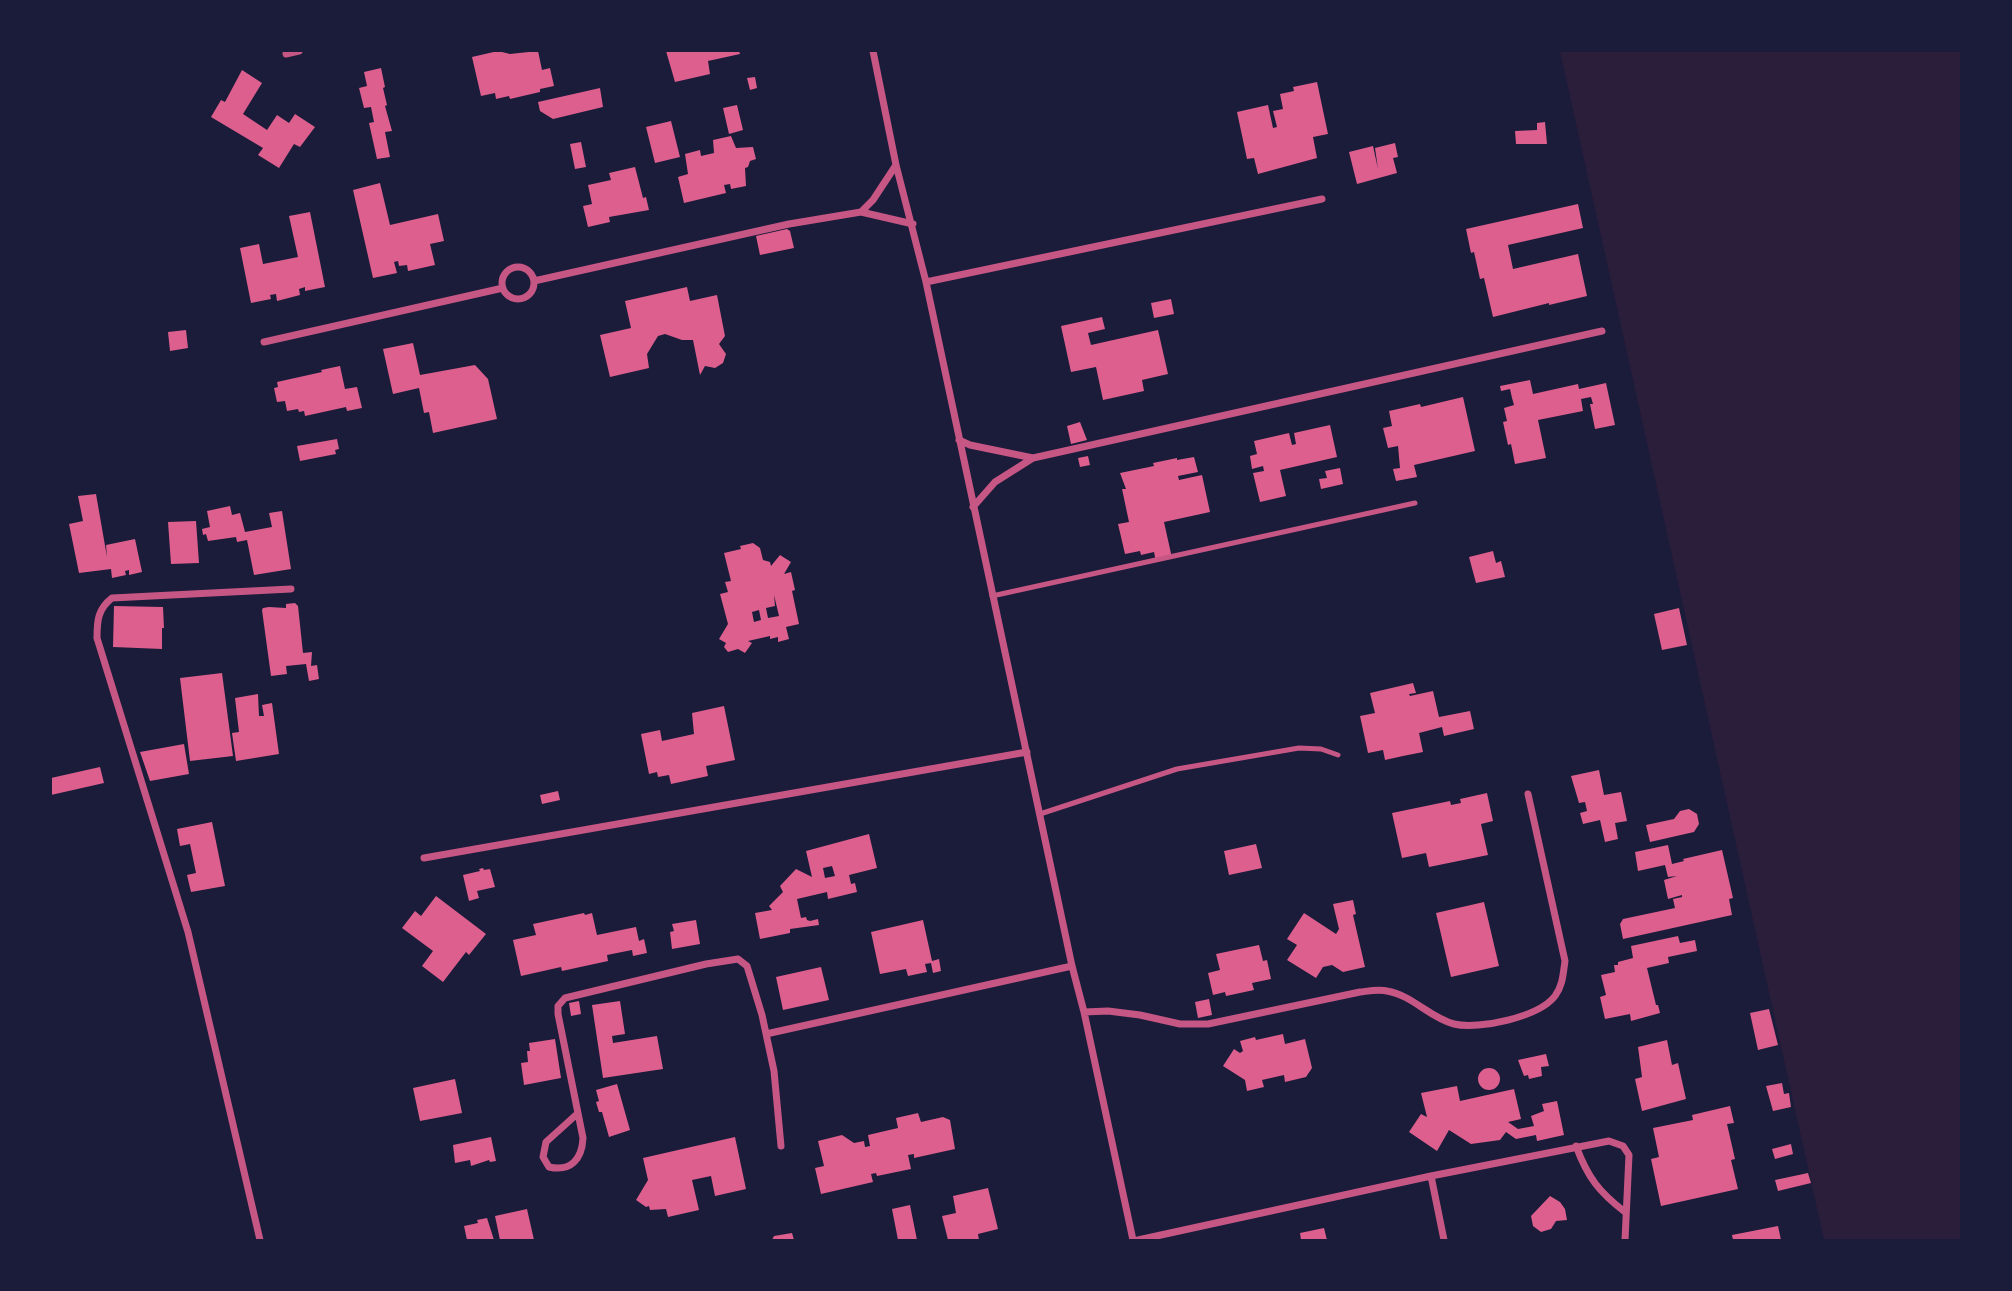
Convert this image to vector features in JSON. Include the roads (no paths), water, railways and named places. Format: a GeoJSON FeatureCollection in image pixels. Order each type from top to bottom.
{"type":"FeatureCollection","features":[{"type":"Feature","properties":{"kind":"street"},"geometry":{"type":"LineString","coordinates":[[286,54],[299,51]]}},
{"type":"Feature","properties":{"kind":"street"},"geometry":{"type":"LineString","coordinates":[[873,51],[896,165],[926,282],[1072,966],[1135,1240],[1609,1141],[1623,1146],[1629,1154],[1625,1240]]}},
{"type":"Feature","properties":{"kind":"street"},"geometry":{"type":"LineString","coordinates":[[861,212],[873,200],[896,165]]}},
{"type":"Feature","properties":{"kind":"street"},"geometry":{"type":"LineString","coordinates":[[926,282],[1322,199]]}},
{"type":"Feature","properties":{"kind":"street"},"geometry":{"type":"LineString","coordinates":[[534,281],[789,224],[861,212],[913,224]]}},
{"type":"Feature","properties":{"kind":"street"},"geometry":{"type":"LineString","coordinates":[[517,267],[528,271],[534,281],[531,292],[521,299],[510,297],[503,288],[504,276],[517,267]]}},
{"type":"Feature","properties":{"kind":"street"},"geometry":{"type":"LineString","coordinates":[[264,342],[503,288]]}},
{"type":"Feature","properties":{"kind":"street"},"geometry":{"type":"LineString","coordinates":[[973,507],[995,482],[1033,457],[1602,331]]}},
{"type":"Feature","properties":{"kind":"street"},"geometry":{"type":"LineString","coordinates":[[959,440],[1033,457]]}},
{"type":"Feature","properties":{"kind":"street"},"geometry":{"type":"LineString","coordinates":[[260,1240],[188,932],[97,638],[97,620],[102,606],[111,598],[291,589]]}},
{"type":"Feature","properties":{"kind":"street"},"geometry":{"type":"LineString","coordinates":[[424,858],[1027,752]]}},
{"type":"Feature","properties":{"kind":"street"},"geometry":{"type":"LineString","coordinates":[[1084,1012],[1108,1011],[1180,1024],[1208,1024],[1360,992],[1384,990],[1396,993],[1440,1020],[1458,1025],[1482,1025],[1530,1013],[1545,1006],[1562,984],[1565,961],[1528,794]]}},
{"type":"Feature","properties":{"kind":"street"},"geometry":{"type":"LineString","coordinates":[[577,1114],[546,1142],[543,1157],[549,1167],[568,1167],[579,1160],[583,1150],[583,1138],[558,1014],[558,1006],[565,998],[705,964],[738,959],[747,965],[766,1034],[774,1071],[781,1146]]}},
{"type":"Feature","properties":{"kind":"street"},"geometry":{"type":"LineString","coordinates":[[766,1034],[1072,966]]}},
{"type":"Feature","properties":{"kind":"street"},"geometry":{"type":"LineString","coordinates":[[1576,1146],[1595,1185],[1625,1212]]}},
{"type":"Feature","properties":{"kind":"street"},"geometry":{"type":"LineString","coordinates":[[1432,1176],[1444,1240]]}},
{"type":"Feature","properties":{"kind":"lane"},"geometry":{"type":"LineString","coordinates":[[992,596],[1415,503]]}},
{"type":"Feature","properties":{"kind":"lane"},"geometry":{"type":"LineString","coordinates":[[1040,814],[1177,769],[1299,748],[1321,749],[1338,755]]}}]}
